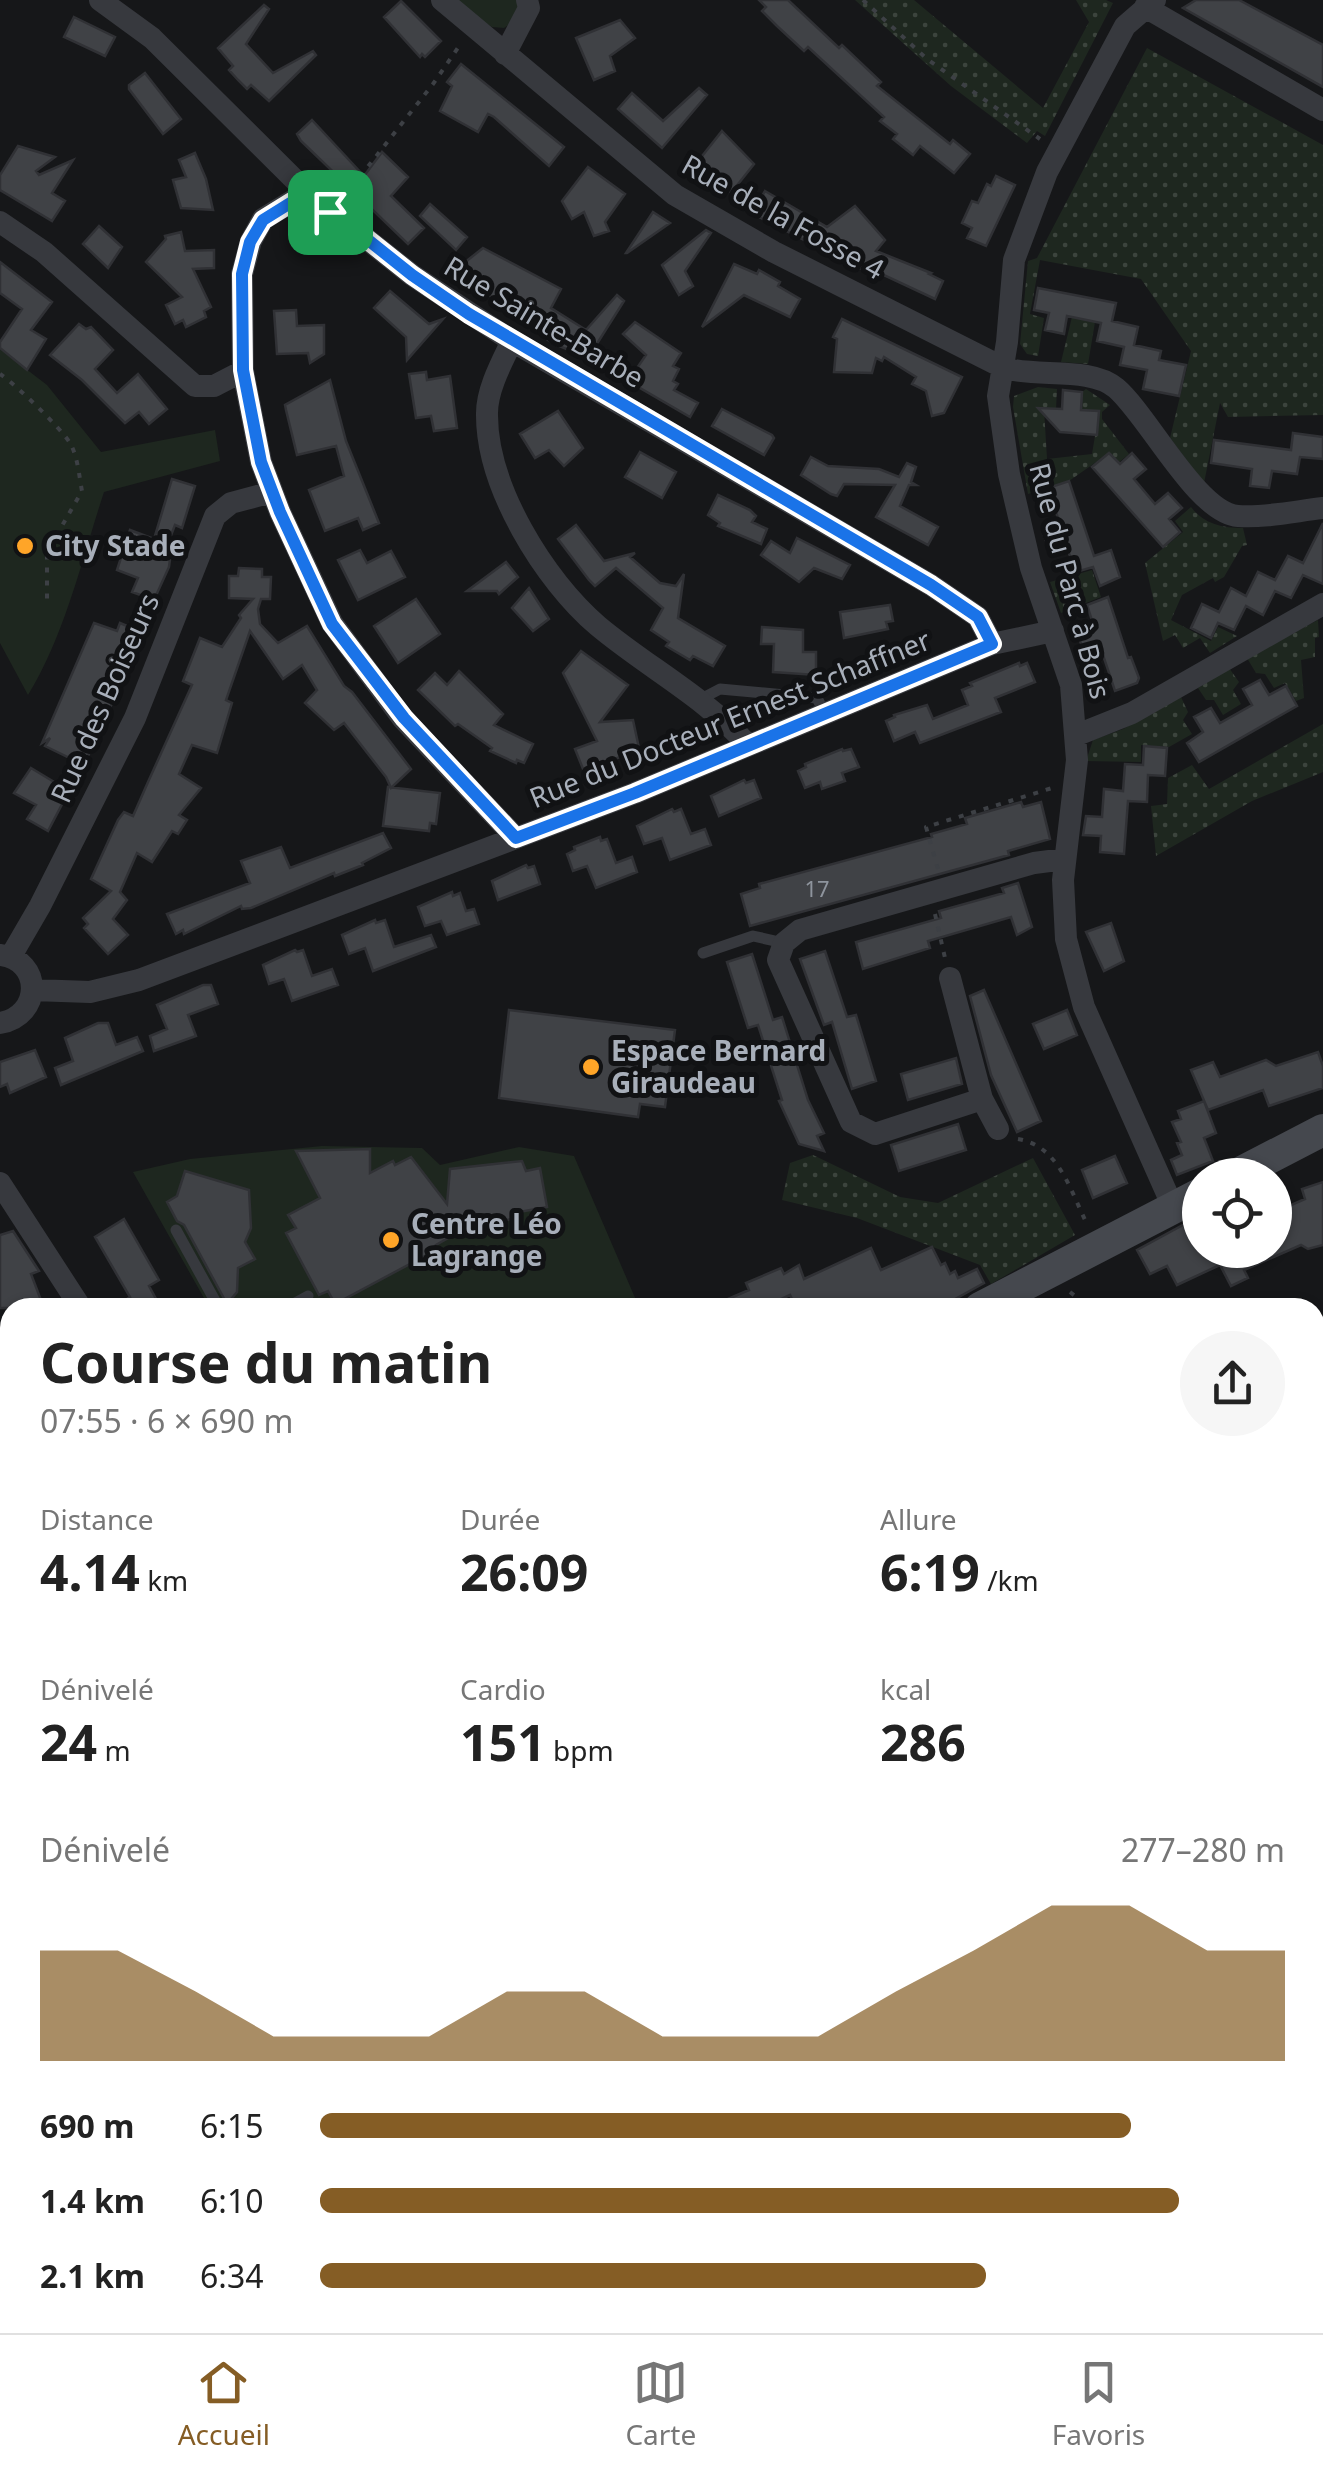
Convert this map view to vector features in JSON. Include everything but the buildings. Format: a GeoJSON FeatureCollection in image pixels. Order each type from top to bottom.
{"type":"FeatureCollection","features":[{"type":"Feature","properties":{"kind":"street","name":"Rue Sainte-Barbe"},"geometry":{"type":"LineString","coordinates":[[100,0],[152,38],[330,212],[412,275],[512,341],[931,585],[978,617],[992,644]]}},
{"type":"Feature","properties":{"kind":"street","name":"Rue de la Fosse 4"},"geometry":{"type":"LineString","coordinates":[[442,0],[675,195],[760,244],[1004,368],[1021,373],[1092,376],[1116,388],[1210,504],[1234,516],[1323,508]]}},
{"type":"Feature","properties":{"kind":"street"},"geometry":{"type":"LineString","coordinates":[[505,54],[528,8],[528,0]]}},
{"type":"Feature","properties":{"kind":"street"},"geometry":{"type":"LineString","coordinates":[[1150,4],[1323,110]]}},
{"type":"Feature","properties":{"kind":"street","name":"Rue du Parc à Bois"},"geometry":{"type":"LineString","coordinates":[[1150,4],[1125,26],[1047,172],[1014,260],[998,396],[1009,474],[1030,568],[1071,685],[1077,734],[1065,859],[1066,939],[1084,1007],[1182,1192]]}},
{"type":"Feature","properties":{"kind":"street"},"geometry":{"type":"LineString","coordinates":[[308,192],[263,220],[250,242],[242,274],[243,370],[261,462],[332,624],[404,718],[516,838]]}},
{"type":"Feature","properties":{"kind":"street"},"geometry":{"type":"LineString","coordinates":[[0,222],[44,252],[195,386],[214,386],[243,370]]}},
{"type":"Feature","properties":{"kind":"street"},"geometry":{"type":"LineString","coordinates":[[512,341],[486,410],[498,476],[516,520],[559,582],[597,626],[727,721],[748,745]]}},
{"type":"Feature","properties":{"kind":"street","name":"Rue des Boiseurs"},"geometry":{"type":"LineString","coordinates":[[5,955],[40,906],[135,718],[216,516],[231,503],[272,492]]}},
{"type":"Feature","properties":{"kind":"street"},"geometry":{"type":"LineString","coordinates":[[1077,734],[1132,714],[1323,604]]}},
{"type":"Feature","properties":{"kind":"street","name":"Rue du Docteur Ernest Schaffner"},"geometry":{"type":"LineString","coordinates":[[34,990],[90,992],[139,980],[635,793],[992,644],[1053,631]]}},
{"type":"Feature","properties":{"kind":"street"},"geometry":{"type":"LineString","coordinates":[[982,1099],[875,1134],[851,1122],[778,960],[784,943],[800,930],[1034,863],[1065,859]]}},
{"type":"Feature","properties":{"kind":"street"},"geometry":{"type":"LineString","coordinates":[[0,1022],[20,1016],[34,990],[28,969],[5,955]]}},
{"type":"Feature","properties":{"kind":"street"},"geometry":{"type":"LineString","coordinates":[[950,978],[982,1099],[998,1128]]}},
{"type":"Feature","properties":{"kind":"street"},"geometry":{"type":"LineString","coordinates":[[1269,1158],[1323,1130]]}},
{"type":"Feature","properties":{"kind":"street"},"geometry":{"type":"LineString","coordinates":[[0,1183],[75,1298]]}},
{"type":"Feature","properties":{"kind":"street"},"geometry":{"type":"LineString","coordinates":[[999,1298],[1182,1202]]}},
{"type":"Feature","properties":{"kind":"lane"},"geometry":{"type":"LineString","coordinates":[[698,700],[720,689],[776,693],[817,698],[825,714]]}},
{"type":"Feature","properties":{"kind":"lane"},"geometry":{"type":"LineString","coordinates":[[703,953],[753,936],[784,943]]}},
{"type":"Feature","properties":{"kind":"lane"},"geometry":{"type":"LineString","coordinates":[[176,1230],[213,1298]]}},
{"type":"Feature","properties":{"kind":"lane"},"geometry":{"type":"LineString","coordinates":[[304,1298],[308,1296]]}},
{"type":"Feature","properties":{"kind":"path"},"geometry":{"type":"LineString","coordinates":[[864,0],[927,60],[1044,142]]}},
{"type":"Feature","properties":{"kind":"path"},"geometry":{"type":"LineString","coordinates":[[330,212],[353,189],[472,27]]}},
{"type":"Feature","properties":{"kind":"path"},"geometry":{"type":"LineString","coordinates":[[0,374],[21,388],[70,443],[80,479],[82,491],[47,552],[47,606]]}},
{"type":"Feature","properties":{"kind":"path"},"geometry":{"type":"LineString","coordinates":[[950,978],[926,827],[1040,789],[1074,786]]}},
{"type":"Feature","properties":{"kind":"path"},"geometry":{"type":"LineString","coordinates":[[998,1128],[1012,1140],[1036,1142],[1053,1156],[1098,1246]]}},
{"type":"Feature","properties":{"kind":"shaded area"},"geometry":{"type":"Polygon","coordinates":[[[450,0],[519,0],[519,4],[516,16],[504,28],[492,27],[450,0]]]}},
{"type":"Feature","properties":{"kind":"shaded area"},"geometry":{"type":"Polygon","coordinates":[[[855,0],[914,0],[1043,108],[1089,22],[1076,0],[1113,3],[1045,136],[1037,131],[1027,143],[951,86],[855,0]]]}},
{"type":"Feature","properties":{"kind":"shaded area"},"geometry":{"type":"Polygon","coordinates":[[[1147,48],[1323,145],[1323,415],[1228,417],[1220,403],[1204,483],[1170,438],[1191,351],[1141,279],[1040,260],[1030,314],[1044,318],[1038,356],[1027,354],[1020,344],[1028,261],[1037,258],[1147,48]]]}},
{"type":"Feature","properties":{"kind":"shaded area"},"geometry":{"type":"Polygon","coordinates":[[[1072,317],[1095,322],[1088,364],[1061,362],[1072,317]]]}},
{"type":"Feature","properties":{"kind":"shaded area"},"geometry":{"type":"Polygon","coordinates":[[[0,349],[47,385],[101,452],[215,430],[220,461],[104,492],[63,622],[28,695],[0,643],[0,349]]]}},
{"type":"Feature","properties":{"kind":"shaded area"},"geometry":{"type":"Polygon","coordinates":[[[1038,387],[1057,389],[1056,409],[1044,409],[1047,459],[1092,454],[1099,412],[1081,410],[1082,392],[1086,389],[1110,405],[1102,412],[1102,419],[1129,454],[1118,463],[1109,453],[1069,481],[1028,494],[1014,396],[1038,387]]]}},
{"type":"Feature","properties":{"kind":"shaded area"},"geometry":{"type":"Polygon","coordinates":[[[1191,507],[1214,524],[1243,528],[1247,545],[1242,546],[1224,577],[1215,582],[1213,578],[1182,595],[1171,620],[1211,641],[1218,627],[1237,636],[1210,653],[1200,638],[1183,648],[1175,635],[1163,641],[1145,563],[1183,532],[1175,521],[1191,507]]]}},
{"type":"Feature","properties":{"kind":"shaded area"},"geometry":{"type":"Polygon","coordinates":[[[1092,570],[1101,597],[1061,613],[1050,582],[1092,570]]]}},
{"type":"Feature","properties":{"kind":"shaded area"},"geometry":{"type":"Polygon","coordinates":[[[1318,620],[1315,657],[1301,660],[1304,698],[1296,701],[1285,683],[1274,688],[1265,674],[1256,673],[1247,658],[1318,620]]]}},
{"type":"Feature","properties":{"kind":"shaded area"},"geometry":{"type":"Polygon","coordinates":[[[1229,668],[1239,682],[1233,690],[1241,704],[1223,715],[1214,700],[1206,700],[1198,688],[1229,668]]]}},
{"type":"Feature","properties":{"kind":"shaded area"},"geometry":{"type":"Polygon","coordinates":[[[1181,697],[1188,712],[1183,720],[1192,734],[1169,747],[1141,745],[1141,762],[1086,761],[1093,740],[1123,729],[1181,697]]]}},
{"type":"Feature","properties":{"kind":"shaded area"},"geometry":{"type":"Polygon","coordinates":[[[1323,724],[1323,772],[1252,801],[1156,856],[1151,806],[1167,804],[1168,778],[1192,765],[1209,789],[1323,724]]]}},
{"type":"Feature","properties":{"kind":"shaded area","name":"Centre Léo Lagrange"},"geometry":{"type":"Polygon","coordinates":[[[322,1146],[422,1148],[440,1165],[519,1147],[574,1156],[635,1298],[204,1298],[133,1172],[190,1159],[322,1146]]]}},
{"type":"Feature","properties":{"kind":"shaded area"},"geometry":{"type":"Polygon","coordinates":[[[813,1155],[900,1197],[938,1203],[1033,1158],[1075,1235],[991,1284],[980,1265],[857,1218],[782,1200],[790,1163],[813,1155]]]}},
{"type":"Feature","properties":{"kind":"place","name":"City Stade"},"geometry":{"type":"Point","coordinates":[25,546]}},
{"type":"Feature","properties":{"kind":"place","name":"Espace Bernard Giraudeau"},"geometry":{"type":"Point","coordinates":[591,1067]}},
{"type":"Feature","properties":{"kind":"place","name":"Centre Léo Lagrange"},"geometry":{"type":"Point","coordinates":[391,1240]}},
{"type":"Feature","properties":{"kind":"route"},"geometry":{"type":"LineString","coordinates":[[308,192],[330,212],[412,275],[512,341],[931,585],[978,617],[992,644],[635,793],[516,838],[404,718],[332,624],[261,462],[243,370],[242,274],[250,242],[263,220],[308,192]]}}]}
